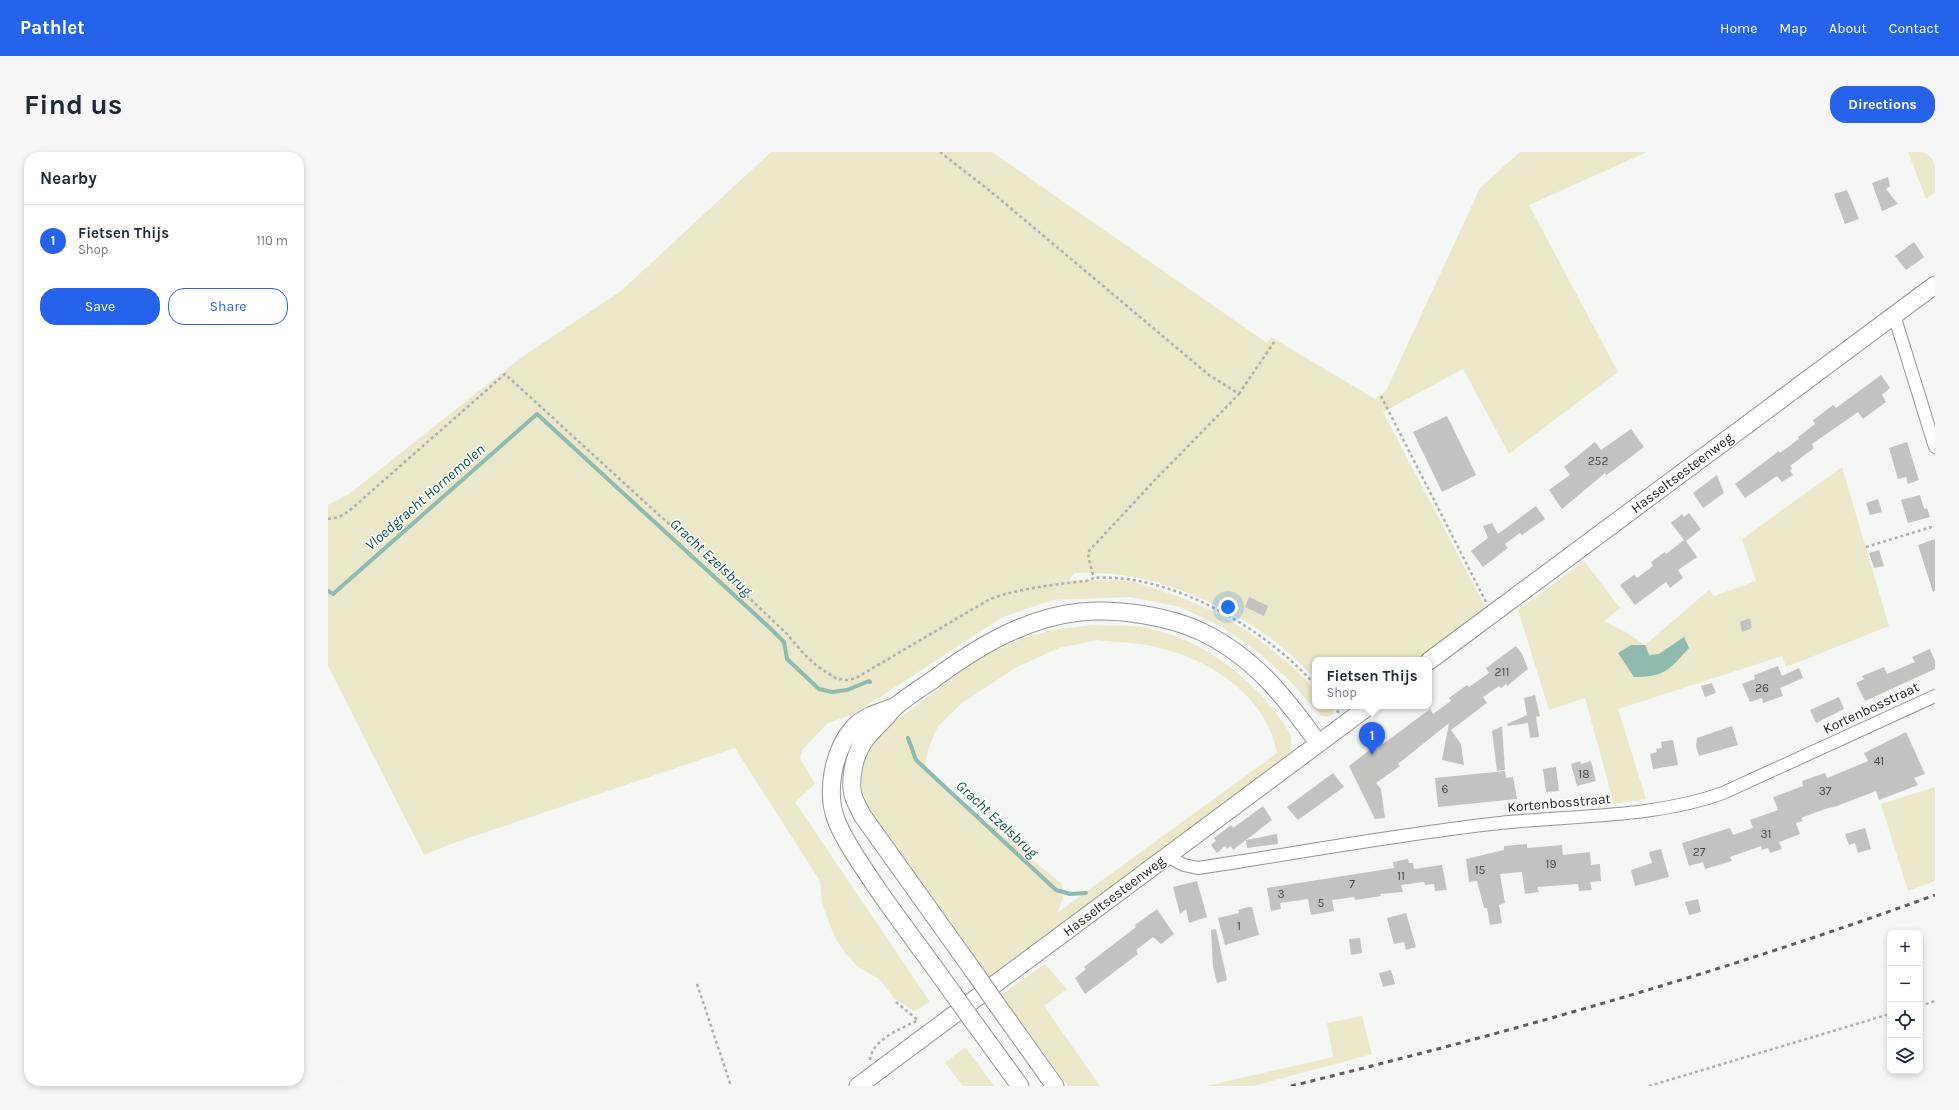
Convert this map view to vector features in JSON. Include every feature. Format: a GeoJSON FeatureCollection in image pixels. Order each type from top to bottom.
{"type":"FeatureCollection","features":[{"type":"Feature","properties":{"kind":"main road","name":"Hasseltsesteenweg"},"geometry":{"type":"LineString","coordinates":[[1432,659],[1935,285]]}},
{"type":"Feature","properties":{"kind":"main road"},"geometry":{"type":"LineString","coordinates":[[1055,1086],[862,815],[853,794],[853,775],[857,755],[869,734],[894,707],[964,656],[999,637],[1041,620],[1080,612],[1118,612],[1163,619],[1202,632],[1236,653],[1264,674],[1288,701],[1318,743]]}},
{"type":"Feature","properties":{"kind":"main road"},"geometry":{"type":"LineString","coordinates":[[894,707],[872,714],[854,727],[841,746],[833,773],[832,802],[836,821],[853,853],[883,897],[1020,1086]]}},
{"type":"Feature","properties":{"kind":"main road","name":"Hasseltsesteenweg"},"geometry":{"type":"LineString","coordinates":[[863,1082],[1364,709]]}},
{"type":"Feature","properties":{"kind":"street"},"geometry":{"type":"LineString","coordinates":[[1894,315],[1935,447]]}},
{"type":"Feature","properties":{"kind":"street","name":"Kortenbosstraat"},"geometry":{"type":"LineString","coordinates":[[1167,856],[1184,866],[1198,868],[1469,827],[1643,811],[1698,802],[1724,793],[1935,696]]}},
{"type":"Feature","properties":{"kind":"path"},"geometry":{"type":"LineString","coordinates":[[940,152],[995,195],[1209,375],[1239,394]]}},
{"type":"Feature","properties":{"kind":"path"},"geometry":{"type":"LineString","coordinates":[[1094,578],[1088,552],[1154,480],[1239,394],[1274,342]]}},
{"type":"Feature","properties":{"kind":"path"},"geometry":{"type":"LineString","coordinates":[[328,519],[338,517],[349,511],[505,374],[688,540],[786,633],[804,654],[817,666],[837,679],[849,680],[856,678],[990,599],[1012,592],[1048,585],[1088,581],[1094,578],[1116,578],[1141,582],[1171,590],[1209,605],[1256,632],[1304,672],[1312,681]]}},
{"type":"Feature","properties":{"kind":"path"},"geometry":{"type":"LineString","coordinates":[[1381,396],[1492,614]]}},
{"type":"Feature","properties":{"kind":"path"},"geometry":{"type":"LineString","coordinates":[[1866,547],[1935,526]]}},
{"type":"Feature","properties":{"kind":"path"},"geometry":{"type":"LineString","coordinates":[[697,984],[731,1086]]}},
{"type":"Feature","properties":{"kind":"path"},"geometry":{"type":"LineString","coordinates":[[1923,1005],[1935,1001]]}},
{"type":"Feature","properties":{"kind":"path"},"geometry":{"type":"LineString","coordinates":[[896,1002],[932,1031]]}},
{"type":"Feature","properties":{"kind":"path"},"geometry":{"type":"LineString","coordinates":[[1649,1086],[1887,1015]]}},
{"type":"Feature","properties":{"kind":"path"},"geometry":{"type":"LineString","coordinates":[[863,1082],[870,1054],[878,1044],[902,1028],[919,1020]]}},
{"type":"Feature","properties":{"kind":"shaded area"},"geometry":{"type":"Polygon","coordinates":[[[771,152],[992,152],[1267,343],[1271,337],[1375,399],[1386,391],[1480,188],[1520,152],[1647,152],[1529,205],[1618,372],[1509,454],[1463,369],[1383,412],[1486,608],[1422,657],[1312,657],[1312,675],[1288,652],[1268,636],[1229,612],[1186,592],[1143,579],[1122,575],[1074,573],[1069,580],[1117,581],[1141,584],[1187,600],[1228,619],[1264,643],[1312,686],[1312,706],[1290,681],[1257,651],[1222,627],[1180,607],[1130,597],[1052,600],[1001,618],[854,714],[828,723],[802,750],[800,758],[815,784],[795,802],[930,1002],[914,1011],[895,999],[879,979],[858,967],[846,954],[835,938],[822,904],[820,881],[735,748],[451,844],[424,855],[328,666],[328,505],[349,494],[522,357],[621,291],[771,152]]]}},
{"type":"Feature","properties":{"kind":"shaded area"},"geometry":{"type":"Polygon","coordinates":[[[1908,152],[1935,152],[1935,192],[1926,199],[1908,152]]]}},
{"type":"Feature","properties":{"kind":"shaded area"},"geometry":{"type":"Polygon","coordinates":[[[1842,467],[1889,626],[1786,667],[1782,656],[1618,709],[1646,799],[1614,804],[1585,698],[1549,710],[1518,610],[1584,561],[1620,608],[1604,621],[1624,631],[1645,645],[1709,590],[1714,596],[1756,581],[1742,539],[1842,467]]]}},
{"type":"Feature","properties":{"kind":"shaded area"},"geometry":{"type":"Polygon","coordinates":[[[1092,625],[1134,626],[1175,636],[1195,645],[1231,667],[1262,696],[1287,728],[1291,738],[1290,750],[1287,758],[989,977],[870,810],[862,790],[864,754],[880,733],[976,660],[1020,639],[1052,630],[1092,625]],[[1097,640],[1059,648],[1015,668],[962,703],[938,726],[929,747],[925,762],[930,775],[1062,884],[1063,899],[1057,913],[1277,753],[1270,730],[1259,710],[1244,693],[1226,678],[1185,656],[1162,649],[1140,644],[1097,640]]]}},
{"type":"Feature","properties":{"kind":"shaded area"},"geometry":{"type":"Polygon","coordinates":[[[1684,637],[1689,648],[1666,671],[1653,676],[1634,677],[1618,653],[1631,645],[1645,645],[1649,655],[1659,654],[1684,637]]]}},
{"type":"Feature","properties":{"kind":"shaded area"},"geometry":{"type":"Polygon","coordinates":[[[1315,709],[1333,709],[1334,713],[1329,717],[1321,716],[1315,709]]]}},
{"type":"Feature","properties":{"kind":"shaded area"},"geometry":{"type":"Polygon","coordinates":[[[1935,787],[1935,881],[1908,891],[1881,804],[1935,787]]]}},
{"type":"Feature","properties":{"kind":"shaded area"},"geometry":{"type":"Polygon","coordinates":[[[1045,964],[1067,989],[1044,1006],[1100,1086],[1068,1086],[1001,995],[1045,964]]]}},
{"type":"Feature","properties":{"kind":"shaded area"},"geometry":{"type":"Polygon","coordinates":[[[1362,1016],[1372,1054],[1253,1086],[1206,1086],[1333,1057],[1327,1023],[1362,1016]]]}},
{"type":"Feature","properties":{"kind":"shaded area"},"geometry":{"type":"Polygon","coordinates":[[[965,1047],[994,1086],[963,1086],[945,1063],[965,1047]]]}},
{"type":"Feature","properties":{"kind":"building"},"geometry":{"type":"Polygon","coordinates":[[[1888,177],[1890,186],[1886,189],[1898,204],[1882,211],[1872,183],[1888,177]]]}},
{"type":"Feature","properties":{"kind":"building"},"geometry":{"type":"Polygon","coordinates":[[[1847,190],[1859,219],[1845,224],[1834,194],[1847,190]]]}},
{"type":"Feature","properties":{"kind":"building"},"geometry":{"type":"Polygon","coordinates":[[[1914,242],[1924,257],[1906,270],[1895,256],[1914,242]]]}},
{"type":"Feature","properties":{"kind":"building"},"geometry":{"type":"Polygon","coordinates":[[[1881,375],[1890,388],[1882,395],[1886,402],[1863,419],[1858,412],[1812,444],[1814,448],[1790,466],[1792,469],[1790,471],[1793,475],[1782,482],[1777,476],[1745,498],[1735,484],[1779,451],[1780,453],[1799,439],[1798,437],[1815,424],[1813,420],[1833,405],[1836,408],[1881,375]]]}},
{"type":"Feature","properties":{"kind":"building"},"geometry":{"type":"Polygon","coordinates":[[[1447,416],[1476,475],[1442,492],[1413,432],[1447,416]]]}},
{"type":"Feature","properties":{"kind":"building"},"geometry":{"type":"Polygon","coordinates":[[[1631,429],[1644,447],[1606,475],[1605,473],[1562,509],[1549,490],[1570,475],[1564,467],[1595,442],[1601,450],[1631,429]]]}},
{"type":"Feature","properties":{"kind":"building"},"geometry":{"type":"Polygon","coordinates":[[[1907,442],[1919,480],[1908,484],[1906,477],[1898,479],[1889,448],[1907,442]]]}},
{"type":"Feature","properties":{"kind":"building"},"geometry":{"type":"Polygon","coordinates":[[[1717,475],[1724,493],[1703,508],[1693,493],[1717,475]]]}},
{"type":"Feature","properties":{"kind":"building"},"geometry":{"type":"Polygon","coordinates":[[[1920,495],[1924,509],[1927,508],[1930,517],[1908,523],[1901,500],[1920,495]]]}},
{"type":"Feature","properties":{"kind":"building"},"geometry":{"type":"Polygon","coordinates":[[[1878,499],[1882,512],[1870,515],[1866,503],[1878,499]]]}},
{"type":"Feature","properties":{"kind":"building"},"geometry":{"type":"Polygon","coordinates":[[[1536,506],[1545,519],[1522,535],[1520,533],[1505,544],[1508,548],[1483,567],[1471,551],[1488,538],[1483,526],[1492,523],[1498,534],[1536,506]]]}},
{"type":"Feature","properties":{"kind":"building"},"geometry":{"type":"Polygon","coordinates":[[[1689,513],[1701,529],[1686,541],[1697,557],[1678,570],[1683,578],[1670,588],[1666,582],[1635,605],[1620,585],[1634,575],[1637,578],[1653,566],[1651,562],[1665,552],[1666,554],[1684,540],[1671,523],[1682,514],[1684,517],[1689,513]]]}},
{"type":"Feature","properties":{"kind":"building"},"geometry":{"type":"Polygon","coordinates":[[[1935,539],[1935,591],[1933,592],[1918,545],[1935,539]]]}},
{"type":"Feature","properties":{"kind":"building"},"geometry":{"type":"Polygon","coordinates":[[[1879,550],[1884,566],[1874,568],[1869,553],[1879,550]]]}},
{"type":"Feature","properties":{"kind":"building"},"geometry":{"type":"Polygon","coordinates":[[[1249,597],[1268,606],[1264,616],[1245,607],[1249,597]]]}},
{"type":"Feature","properties":{"kind":"building"},"geometry":{"type":"Polygon","coordinates":[[[1750,618],[1752,628],[1742,632],[1740,622],[1750,618]]]}},
{"type":"Feature","properties":{"kind":"building"},"geometry":{"type":"Polygon","coordinates":[[[1516,646],[1522,654],[1528,669],[1507,686],[1506,684],[1501,688],[1499,686],[1483,697],[1487,703],[1451,730],[1461,744],[1464,765],[1442,760],[1449,723],[1398,764],[1400,766],[1376,783],[1381,789],[1385,818],[1375,819],[1349,766],[1381,741],[1383,744],[1430,709],[1433,714],[1451,701],[1449,698],[1467,685],[1469,687],[1489,673],[1486,668],[1516,646]]]}},
{"type":"Feature","properties":{"kind":"building"},"geometry":{"type":"Polygon","coordinates":[[[1930,649],[1935,661],[1935,669],[1865,701],[1856,683],[1864,679],[1862,676],[1884,667],[1887,674],[1915,662],[1912,657],[1930,649]]]}},
{"type":"Feature","properties":{"kind":"building"},"geometry":{"type":"Polygon","coordinates":[[[1778,666],[1782,676],[1799,668],[1803,678],[1780,688],[1783,696],[1763,703],[1762,698],[1750,702],[1742,684],[1755,679],[1754,675],[1778,666]]]}},
{"type":"Feature","properties":{"kind":"building"},"geometry":{"type":"Polygon","coordinates":[[[1712,683],[1716,693],[1705,697],[1701,686],[1712,683]]]}},
{"type":"Feature","properties":{"kind":"building"},"geometry":{"type":"Polygon","coordinates":[[[1535,695],[1540,716],[1536,717],[1539,737],[1530,738],[1528,723],[1508,726],[1507,724],[1527,715],[1524,698],[1535,695]]]}},
{"type":"Feature","properties":{"kind":"building"},"geometry":{"type":"Polygon","coordinates":[[[1839,697],[1844,709],[1816,723],[1810,710],[1839,697]]]}},
{"type":"Feature","properties":{"kind":"building"},"geometry":{"type":"Polygon","coordinates":[[[1502,726],[1505,770],[1497,771],[1492,731],[1502,726]]]}},
{"type":"Feature","properties":{"kind":"building"},"geometry":{"type":"Polygon","coordinates":[[[1732,726],[1738,745],[1699,756],[1696,746],[1697,738],[1732,726]]]}},
{"type":"Feature","properties":{"kind":"building"},"geometry":{"type":"Polygon","coordinates":[[[1906,732],[1925,774],[1914,778],[1918,785],[1879,800],[1876,791],[1801,818],[1803,821],[1796,823],[1800,834],[1779,842],[1782,849],[1770,853],[1768,848],[1762,850],[1761,846],[1730,857],[1732,861],[1705,869],[1703,862],[1689,866],[1682,843],[1730,828],[1733,835],[1753,828],[1750,820],[1778,810],[1773,797],[1803,786],[1802,781],[1825,773],[1827,778],[1868,761],[1864,753],[1906,732]]]}},
{"type":"Feature","properties":{"kind":"building"},"geometry":{"type":"Polygon","coordinates":[[[1673,740],[1678,765],[1653,769],[1650,754],[1657,752],[1656,749],[1662,748],[1661,742],[1673,740]]]}},
{"type":"Feature","properties":{"kind":"building"},"geometry":{"type":"Polygon","coordinates":[[[1580,761],[1581,764],[1591,761],[1596,781],[1577,786],[1571,764],[1580,761]]]}},
{"type":"Feature","properties":{"kind":"building"},"geometry":{"type":"Polygon","coordinates":[[[1556,767],[1559,791],[1546,792],[1543,769],[1556,767]]]}},
{"type":"Feature","properties":{"kind":"building"},"geometry":{"type":"Polygon","coordinates":[[[1505,771],[1506,778],[1513,777],[1517,799],[1438,807],[1435,778],[1505,771]]]}},
{"type":"Feature","properties":{"kind":"building"},"geometry":{"type":"Polygon","coordinates":[[[1333,773],[1344,787],[1298,820],[1287,807],[1333,773]]]}},
{"type":"Feature","properties":{"kind":"building"},"geometry":{"type":"Polygon","coordinates":[[[1263,806],[1272,820],[1233,850],[1231,846],[1227,849],[1225,846],[1217,853],[1211,845],[1216,841],[1214,838],[1231,825],[1233,828],[1263,806]]]}},
{"type":"Feature","properties":{"kind":"building"},"geometry":{"type":"Polygon","coordinates":[[[1865,828],[1871,849],[1858,853],[1855,843],[1849,845],[1845,834],[1865,828]]]}},
{"type":"Feature","properties":{"kind":"building"},"geometry":{"type":"Polygon","coordinates":[[[1277,834],[1278,844],[1247,848],[1246,840],[1277,834]]]}},
{"type":"Feature","properties":{"kind":"building"},"geometry":{"type":"Polygon","coordinates":[[[1527,844],[1527,848],[1562,845],[1563,855],[1590,852],[1591,865],[1600,864],[1601,881],[1590,882],[1592,890],[1579,891],[1578,884],[1537,887],[1539,892],[1525,894],[1522,872],[1500,874],[1505,903],[1499,905],[1502,923],[1490,925],[1487,908],[1484,908],[1477,881],[1469,882],[1466,859],[1504,850],[1504,846],[1527,844]]]}},
{"type":"Feature","properties":{"kind":"building"},"geometry":{"type":"Polygon","coordinates":[[[1661,849],[1669,877],[1635,886],[1631,870],[1652,863],[1649,852],[1661,849]]]}},
{"type":"Feature","properties":{"kind":"building"},"geometry":{"type":"Polygon","coordinates":[[[1408,859],[1409,863],[1413,863],[1414,869],[1442,865],[1447,890],[1435,891],[1434,884],[1425,885],[1424,882],[1401,885],[1403,892],[1380,894],[1381,896],[1355,900],[1354,897],[1332,900],[1334,911],[1311,915],[1308,899],[1280,903],[1281,909],[1271,911],[1267,888],[1394,868],[1393,862],[1408,859]]]}},
{"type":"Feature","properties":{"kind":"building"},"geometry":{"type":"Polygon","coordinates":[[[1197,881],[1207,917],[1189,923],[1186,909],[1180,914],[1173,887],[1197,881]]]}},
{"type":"Feature","properties":{"kind":"building"},"geometry":{"type":"Polygon","coordinates":[[[1698,899],[1701,912],[1689,915],[1685,902],[1698,899]]]}},
{"type":"Feature","properties":{"kind":"building"},"geometry":{"type":"Polygon","coordinates":[[[1252,907],[1259,935],[1225,945],[1218,918],[1239,913],[1238,910],[1252,907]]]}},
{"type":"Feature","properties":{"kind":"building"},"geometry":{"type":"Polygon","coordinates":[[[1157,909],[1174,934],[1161,944],[1153,937],[1136,950],[1138,954],[1085,994],[1075,978],[1086,969],[1084,967],[1157,909]]]}},
{"type":"Feature","properties":{"kind":"building"},"geometry":{"type":"Polygon","coordinates":[[[1406,913],[1416,947],[1406,950],[1404,942],[1394,944],[1387,918],[1406,913]]]}},
{"type":"Feature","properties":{"kind":"building"},"geometry":{"type":"Polygon","coordinates":[[[1216,929],[1227,980],[1217,983],[1213,967],[1211,930],[1216,929]]]}},
{"type":"Feature","properties":{"kind":"building"},"geometry":{"type":"Polygon","coordinates":[[[1360,938],[1362,953],[1351,955],[1349,939],[1360,938]]]}},
{"type":"Feature","properties":{"kind":"building"},"geometry":{"type":"Polygon","coordinates":[[[1391,970],[1395,984],[1383,987],[1379,973],[1391,970]]]}},
{"type":"Feature","properties":{"kind":"waterway","name":"Gracht Ezelsbrug"},"geometry":{"type":"LineString","coordinates":[[328,591],[333,594],[537,414],[771,629],[784,642],[787,659],[819,689],[832,692],[847,690],[869,681],[870,682]]}},
{"type":"Feature","properties":{"kind":"waterway","name":"Gracht Ezelsbrug"},"geometry":{"type":"LineString","coordinates":[[908,738],[916,760],[1056,890],[1070,894],[1086,893]]}},
{"type":"Feature","properties":{"kind":"railway"},"geometry":{"type":"LineString","coordinates":[[1291,1086],[1454,1045],[1616,1000],[1776,950],[1935,895]]}},
{"type":"Feature","properties":{"kind":"place","name":"Fietsen Thijs"},"geometry":{"type":"Point","coordinates":[1372,755]}},
{"type":"Feature","properties":{"kind":"water label","name":"Vloedgracht Hornemolen"},"geometry":{"type":"Point","coordinates":[425,497]}}]}
